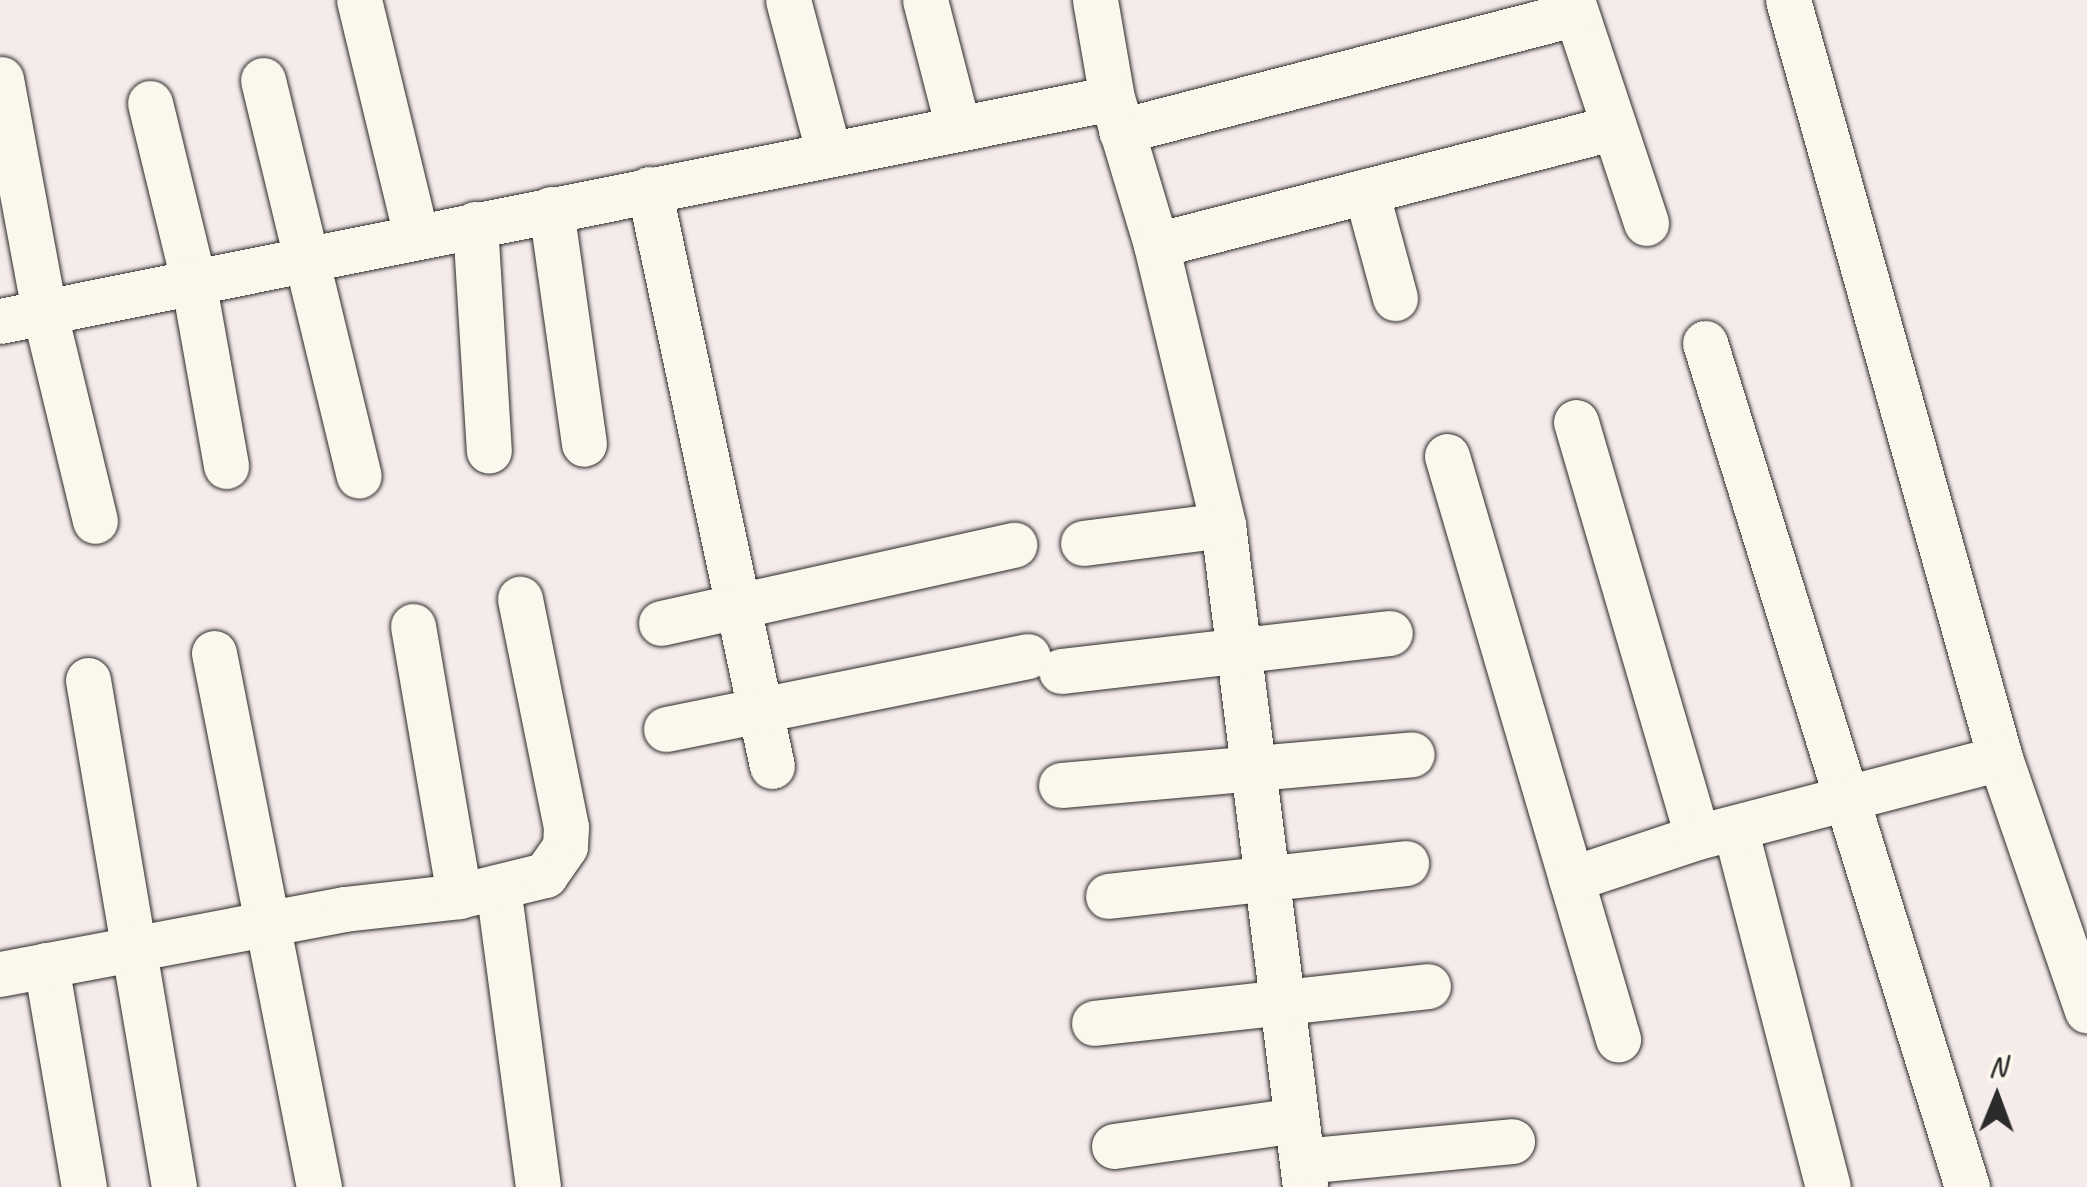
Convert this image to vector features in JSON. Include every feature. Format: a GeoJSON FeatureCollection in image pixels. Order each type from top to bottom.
{"type":"FeatureCollection","features":[{"type":"Feature","properties":{"kind":"street"},"geometry":{"type":"LineString","coordinates":[[359,0],[416,236]]}},
{"type":"Feature","properties":{"kind":"street"},"geometry":{"type":"LineString","coordinates":[[788,0],[829,154]]}},
{"type":"Feature","properties":{"kind":"street"},"geometry":{"type":"LineString","coordinates":[[926,0],[958,128]]}},
{"type":"Feature","properties":{"kind":"street"},"geometry":{"type":"LineString","coordinates":[[1095,0],[1116,114],[1156,246],[1223,525],[1301,1156]]}},
{"type":"Feature","properties":{"kind":"street"},"geometry":{"type":"LineString","coordinates":[[1788,0],[2000,758],[2078,956],[2087,1010]]}},
{"type":"Feature","properties":{"kind":"street"},"geometry":{"type":"LineString","coordinates":[[0,320],[958,128],[1116,114],[1574,6],[1646,223]]}},
{"type":"Feature","properties":{"kind":"street"},"geometry":{"type":"LineString","coordinates":[[1,79],[44,310],[95,521]]}},
{"type":"Feature","properties":{"kind":"street"},"geometry":{"type":"LineString","coordinates":[[264,80],[358,476]]}},
{"type":"Feature","properties":{"kind":"street"},"geometry":{"type":"LineString","coordinates":[[150,104],[193,280],[226,466]]}},
{"type":"Feature","properties":{"kind":"street"},"geometry":{"type":"LineString","coordinates":[[1156,246],[1614,127]]}},
{"type":"Feature","properties":{"kind":"street"},"geometry":{"type":"LineString","coordinates":[[650,189],[772,766]]}},
{"type":"Feature","properties":{"kind":"street"},"geometry":{"type":"LineString","coordinates":[[1366,191],[1396,298]]}},
{"type":"Feature","properties":{"kind":"street"},"geometry":{"type":"LineString","coordinates":[[551,209],[584,444]]}},
{"type":"Feature","properties":{"kind":"street"},"geometry":{"type":"LineString","coordinates":[[475,224],[489,451]]}},
{"type":"Feature","properties":{"kind":"street"},"geometry":{"type":"LineString","coordinates":[[1705,343],[1842,801],[1967,1187]]}},
{"type":"Feature","properties":{"kind":"street"},"geometry":{"type":"LineString","coordinates":[[1576,422],[1716,833],[1828,1187]]}},
{"type":"Feature","properties":{"kind":"street"},"geometry":{"type":"LineString","coordinates":[[1447,456],[1618,1039]]}},
{"type":"Feature","properties":{"kind":"street"},"geometry":{"type":"LineString","coordinates":[[1083,543],[1223,525]]}},
{"type":"Feature","properties":{"kind":"street"},"geometry":{"type":"LineString","coordinates":[[661,624],[1014,545]]}},
{"type":"Feature","properties":{"kind":"street"},"geometry":{"type":"LineString","coordinates":[[84,1187],[13,962],[132,949],[479,892],[545,875],[565,846],[520,599]]}},
{"type":"Feature","properties":{"kind":"street"},"geometry":{"type":"LineString","coordinates":[[413,626],[479,892],[538,1187]]}},
{"type":"Feature","properties":{"kind":"street"},"geometry":{"type":"LineString","coordinates":[[666,729],[758,710],[1044,664],[1390,633]]}},
{"type":"Feature","properties":{"kind":"street"},"geometry":{"type":"LineString","coordinates":[[214,653],[263,925],[319,1187]]}},
{"type":"Feature","properties":{"kind":"street"},"geometry":{"type":"LineString","coordinates":[[88,680],[174,1187]]}},
{"type":"Feature","properties":{"kind":"street"},"geometry":{"type":"LineString","coordinates":[[1062,785],[1412,754]]}},
{"type":"Feature","properties":{"kind":"street"},"geometry":{"type":"LineString","coordinates":[[1571,878],[1716,833],[2000,758]]}},
{"type":"Feature","properties":{"kind":"street"},"geometry":{"type":"LineString","coordinates":[[1108,896],[1406,863]]}},
{"type":"Feature","properties":{"kind":"street"},"geometry":{"type":"LineString","coordinates":[[1094,1023],[1428,986]]}},
{"type":"Feature","properties":{"kind":"street"},"geometry":{"type":"LineString","coordinates":[[1114,1146],[1301,1156],[1512,1142]]}}]}
